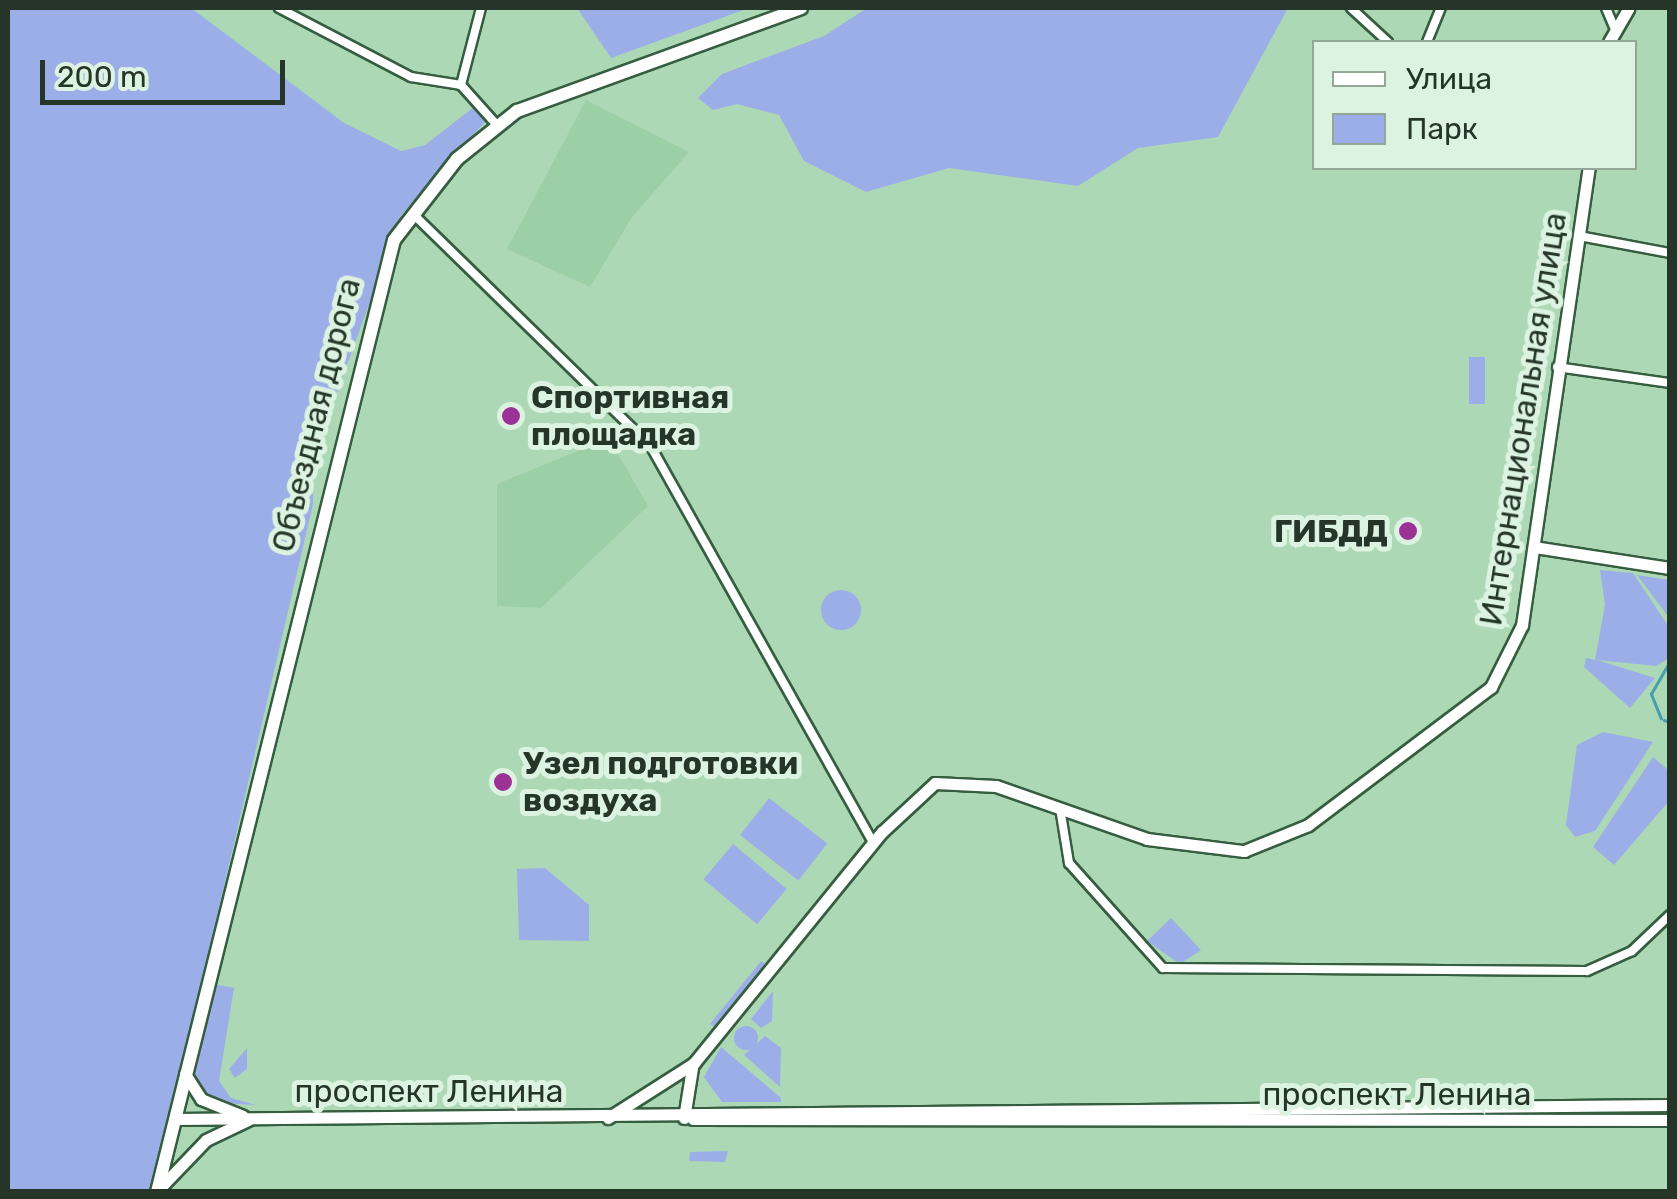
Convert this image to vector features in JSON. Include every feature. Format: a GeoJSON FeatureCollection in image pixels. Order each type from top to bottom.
{"type":"FeatureCollection","features":[{"type":"Feature","properties":{"kind":"main road","name":"Объездная дорога"},"geometry":{"type":"LineString","coordinates":[[157,1191],[379,273],[411,212],[496,124],[625,66],[801,8]]}},
{"type":"Feature","properties":{"kind":"main road"},"geometry":{"type":"LineString","coordinates":[[1610,40],[1614,27],[1629,8]]}},
{"type":"Feature","properties":{"kind":"main road","name":"Интернациональная улица"},"geometry":{"type":"LineString","coordinates":[[608,1118],[694,1063],[873,842],[936,783],[963,779],[1220,853],[1308,826],[1491,688],[1522,626],[1589,170]]}},
{"type":"Feature","properties":{"kind":"main road"},"geometry":{"type":"LineString","coordinates":[[1534,548],[1670,568]]}},
{"type":"Feature","properties":{"kind":"main road","name":"Интернациональная улица"},"geometry":{"type":"LineString","coordinates":[[684,1118],[694,1063]]}},
{"type":"Feature","properties":{"kind":"main road"},"geometry":{"type":"LineString","coordinates":[[186,1074],[202,1099],[252,1118]]}},
{"type":"Feature","properties":{"kind":"main road","name":"проспект Ленина"},"geometry":{"type":"LineString","coordinates":[[175,1119],[684,1118],[1124,1108],[1670,1105]]}},
{"type":"Feature","properties":{"kind":"main road"},"geometry":{"type":"LineString","coordinates":[[1124,1108],[1124,1123]]}},
{"type":"Feature","properties":{"kind":"main road"},"geometry":{"type":"LineString","coordinates":[[157,1191],[206,1140],[252,1118]]}},
{"type":"Feature","properties":{"kind":"main road","name":"проспект Ленина"},"geometry":{"type":"LineString","coordinates":[[684,1118],[726,1125],[1670,1120]]}},
{"type":"Feature","properties":{"kind":"street"},"geometry":{"type":"LineString","coordinates":[[279,8],[411,77],[461,85],[496,124]]}},
{"type":"Feature","properties":{"kind":"street"},"geometry":{"type":"LineString","coordinates":[[461,85],[481,8]]}},
{"type":"Feature","properties":{"kind":"street"},"geometry":{"type":"LineString","coordinates":[[1350,8],[1386,40]]}},
{"type":"Feature","properties":{"kind":"street"},"geometry":{"type":"LineString","coordinates":[[1428,40],[1441,8]]}},
{"type":"Feature","properties":{"kind":"street"},"geometry":{"type":"LineString","coordinates":[[1606,8],[1614,27]]}},
{"type":"Feature","properties":{"kind":"street"},"geometry":{"type":"LineString","coordinates":[[411,212],[650,446],[873,842]]}},
{"type":"Feature","properties":{"kind":"street"},"geometry":{"type":"LineString","coordinates":[[1578,236],[1670,253]]}},
{"type":"Feature","properties":{"kind":"street"},"geometry":{"type":"LineString","coordinates":[[1557,367],[1670,383]]}},
{"type":"Feature","properties":{"kind":"street"},"geometry":{"type":"LineString","coordinates":[[1060,808],[1069,863],[1164,968],[1586,971],[1632,951],[1670,914]]}},
{"type":"Feature","properties":{"kind":"shaded area"},"geometry":{"type":"Polygon","coordinates":[[[586,100],[689,152],[632,217],[590,287],[507,249],[586,100]]]}},
{"type":"Feature","properties":{"kind":"shaded area"},"geometry":{"type":"Polygon","coordinates":[[[609,438],[648,506],[541,608],[497,606],[497,484],[609,438]]]}},
{"type":"Feature","properties":{"kind":"green space"},"geometry":{"type":"Polygon","coordinates":[[[8,8],[191,8],[344,123],[401,151],[425,145],[474,107],[487,120],[402,214],[313,458],[313,504],[153,1191],[8,1191],[8,8]]]}},
{"type":"Feature","properties":{"kind":"green space"},"geometry":{"type":"Polygon","coordinates":[[[577,8],[749,8],[611,58],[577,8]]]}},
{"type":"Feature","properties":{"kind":"green space"},"geometry":{"type":"Polygon","coordinates":[[[867,8],[1288,8],[1218,137],[1138,148],[1078,186],[949,168],[866,192],[804,161],[779,115],[737,104],[713,110],[698,98],[722,74],[824,36],[867,8]]]}},
{"type":"Feature","properties":{"kind":"green space"},"geometry":{"type":"Polygon","coordinates":[[[1469,357],[1485,357],[1485,404],[1469,404],[1469,357]]]}},
{"type":"Feature","properties":{"kind":"green space"},"geometry":{"type":"Polygon","coordinates":[[[1600,570],[1633,573],[1669,627],[1669,658],[1656,666],[1597,660],[1655,678],[1630,708],[1584,667],[1586,658],[1595,660],[1605,605],[1600,570]]]}},
{"type":"Feature","properties":{"kind":"green space"},"geometry":{"type":"Polygon","coordinates":[[[1637,575],[1669,580],[1669,620],[1667,615],[1637,575]]]}},
{"type":"Feature","properties":{"kind":"green space"},"geometry":{"type":"Polygon","coordinates":[[[841,590],[855,596],[861,610],[855,624],[841,630],[827,624],[821,610],[827,596],[841,590]]]}},
{"type":"Feature","properties":{"kind":"green space"},"geometry":{"type":"Polygon","coordinates":[[[1603,732],[1653,742],[1595,831],[1575,837],[1566,825],[1577,745],[1603,732]]]}},
{"type":"Feature","properties":{"kind":"green space"},"geometry":{"type":"Polygon","coordinates":[[[1653,757],[1669,771],[1669,801],[1614,865],[1593,847],[1653,757]]]}},
{"type":"Feature","properties":{"kind":"green space"},"geometry":{"type":"Polygon","coordinates":[[[769,798],[827,844],[798,881],[740,835],[769,798]]]}},
{"type":"Feature","properties":{"kind":"green space"},"geometry":{"type":"Polygon","coordinates":[[[733,844],[787,889],[757,924],[703,879],[733,844]]]}},
{"type":"Feature","properties":{"kind":"green space"},"geometry":{"type":"Polygon","coordinates":[[[545,868],[589,905],[589,941],[519,940],[517,869],[545,868]]]}},
{"type":"Feature","properties":{"kind":"green space"},"geometry":{"type":"Polygon","coordinates":[[[1171,918],[1201,950],[1180,964],[1147,941],[1171,918]]]}},
{"type":"Feature","properties":{"kind":"green space"},"geometry":{"type":"Polygon","coordinates":[[[761,961],[765,964],[715,1027],[710,1024],[761,961]]]}},
{"type":"Feature","properties":{"kind":"green space"},"geometry":{"type":"Polygon","coordinates":[[[214,984],[234,988],[219,1081],[231,1098],[256,1105],[220,1103],[192,1081],[214,984]]]}},
{"type":"Feature","properties":{"kind":"green space"},"geometry":{"type":"Polygon","coordinates":[[[773,991],[772,1021],[761,1028],[751,1019],[773,991]]]}},
{"type":"Feature","properties":{"kind":"green space"},"geometry":{"type":"Polygon","coordinates":[[[746,1026],[755,1029],[755,1047],[746,1050],[737,1047],[734,1038],[737,1029],[746,1026]]]}},
{"type":"Feature","properties":{"kind":"green space"},"geometry":{"type":"Polygon","coordinates":[[[765,1036],[781,1048],[780,1087],[744,1055],[765,1036]]]}},
{"type":"Feature","properties":{"kind":"green space"},"geometry":{"type":"Polygon","coordinates":[[[721,1047],[781,1102],[722,1102],[704,1077],[721,1047]]]}},
{"type":"Feature","properties":{"kind":"green space"},"geometry":{"type":"Polygon","coordinates":[[[247,1048],[247,1069],[235,1078],[229,1069],[247,1048]]]}},
{"type":"Feature","properties":{"kind":"green space"},"geometry":{"type":"Polygon","coordinates":[[[728,1151],[725,1162],[689,1161],[690,1152],[728,1151]]]}},
{"type":"Feature","properties":{"kind":"waterway"},"geometry":{"type":"LineString","coordinates":[[1661,719],[1651,694],[1670,661]]}},
{"type":"Feature","properties":{"kind":"waterway"},"geometry":{"type":"LineString","coordinates":[[1664,720],[1670,722]]}},
{"type":"Feature","properties":{"kind":"place","name":"Спортивная площадка"},"geometry":{"type":"Point","coordinates":[511,416]}},
{"type":"Feature","properties":{"kind":"place","name":"ГИБДД"},"geometry":{"type":"Point","coordinates":[1408,531]}},
{"type":"Feature","properties":{"kind":"place","name":"Узел подготовки воздуха"},"geometry":{"type":"Point","coordinates":[503,782]}}]}
